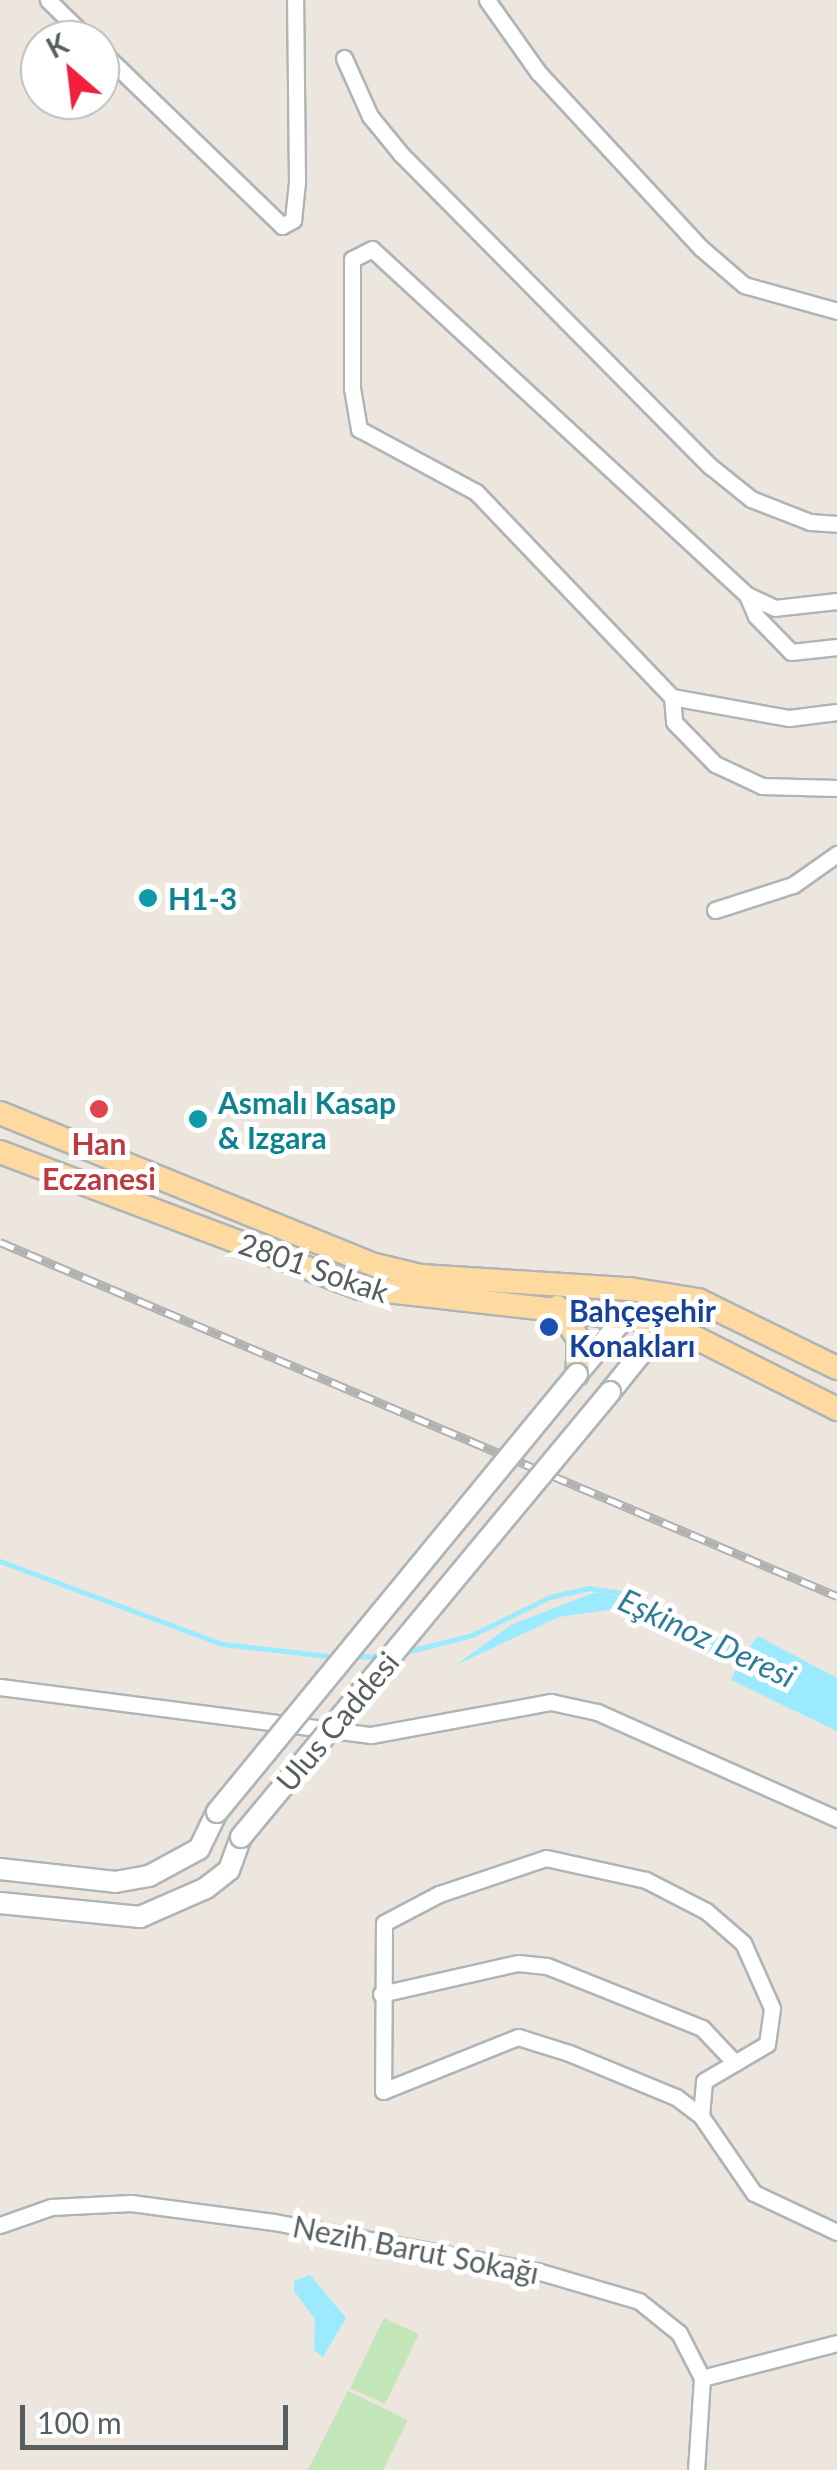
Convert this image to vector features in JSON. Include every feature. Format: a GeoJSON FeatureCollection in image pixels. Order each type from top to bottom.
{"type":"FeatureCollection","features":[{"type":"Feature","properties":{"kind":"main road","name":"2801 Sokak"},"geometry":{"type":"LineString","coordinates":[[0,1114],[375,1265],[421,1276],[630,1288],[710,1304],[837,1368]]}},
{"type":"Feature","properties":{"kind":"main road","name":"2801 Sokak"},"geometry":{"type":"LineString","coordinates":[[0,1152],[360,1288],[626,1317],[659,1316],[837,1409]]}},
{"type":"Feature","properties":{"kind":"main road"},"geometry":{"type":"LineString","coordinates":[[630,1288],[659,1316],[707,1315],[837,1381]]}},
{"type":"Feature","properties":{"kind":"main road"},"geometry":{"type":"LineString","coordinates":[[557,1308],[576,1330],[578,1374]]}},
{"type":"Feature","properties":{"kind":"street"},"geometry":{"type":"LineString","coordinates":[[48,0],[68,20]]}},
{"type":"Feature","properties":{"kind":"street"},"geometry":{"type":"LineString","coordinates":[[120,69],[282,226],[292,220],[297,181],[295,0]]}},
{"type":"Feature","properties":{"kind":"street"},"geometry":{"type":"LineString","coordinates":[[487,0],[538,72],[701,248],[744,284],[778,300],[837,311]]}},
{"type":"Feature","properties":{"kind":"street"},"geometry":{"type":"LineString","coordinates":[[344,58],[370,116],[401,154],[710,466],[751,500],[810,522],[837,524]]}},
{"type":"Feature","properties":{"kind":"street"},"geometry":{"type":"LineString","coordinates":[[837,601],[774,608],[747,594],[372,249],[352,260],[352,388],[359,429],[476,492],[672,697],[789,718],[837,712]]}},
{"type":"Feature","properties":{"kind":"street"},"geometry":{"type":"LineString","coordinates":[[747,594],[756,616],[791,652],[837,647]]}},
{"type":"Feature","properties":{"kind":"street"},"geometry":{"type":"LineString","coordinates":[[672,697],[674,722],[715,764],[762,786],[837,788]]}},
{"type":"Feature","properties":{"kind":"street"},"geometry":{"type":"LineString","coordinates":[[715,910],[792,885],[837,854]]}},
{"type":"Feature","properties":{"kind":"street","name":"Ulus Caddesi"},"geometry":{"type":"LineString","coordinates":[[0,1903],[140,1917],[206,1888],[229,1870],[241,1836],[610,1392],[659,1316]]}},
{"type":"Feature","properties":{"kind":"street","name":"Ulus Caddesi"},"geometry":{"type":"LineString","coordinates":[[0,1870],[115,1882],[149,1876],[200,1849],[217,1812],[626,1317]]}},
{"type":"Feature","properties":{"kind":"street"},"geometry":{"type":"LineString","coordinates":[[0,1687],[371,1735],[551,1702],[597,1712],[837,1818]]}},
{"type":"Feature","properties":{"kind":"street"},"geometry":{"type":"LineString","coordinates":[[702,2116],[704,2081],[767,2044],[772,2008],[743,1943],[706,1911],[596,1865],[546,1858],[439,1894],[384,1923],[383,2091],[518,2038],[640,2081],[702,2116],[754,2192],[837,2232]]}},
{"type":"Feature","properties":{"kind":"street"},"geometry":{"type":"LineString","coordinates":[[381,1994],[518,1963],[547,1966],[702,2028],[735,2063]]}},
{"type":"Feature","properties":{"kind":"street","name":"Nezih Barut Sokağı"},"geometry":{"type":"LineString","coordinates":[[0,2224],[51,2207],[131,2203],[274,2222],[537,2272],[639,2301],[679,2333],[702,2378]]}},
{"type":"Feature","properties":{"kind":"street"},"geometry":{"type":"LineString","coordinates":[[696,2470],[702,2378],[837,2342]]}},
{"type":"Feature","properties":{"kind":"green space"},"geometry":{"type":"Polygon","coordinates":[[[384,2318],[419,2334],[385,2404],[350,2388],[384,2318]]]}},
{"type":"Feature","properties":{"kind":"green space"},"geometry":{"type":"Polygon","coordinates":[[[348,2391],[408,2420],[383,2470],[308,2470],[348,2391]]]}},
{"type":"Feature","properties":{"kind":"water"},"geometry":{"type":"Polygon","coordinates":[[[596,1592],[637,1600],[747,1651],[758,1636],[837,1678],[837,1731],[731,1680],[737,1667],[621,1608],[559,1617],[456,1665],[511,1625],[596,1592]]]}},
{"type":"Feature","properties":{"kind":"water"},"geometry":{"type":"Polygon","coordinates":[[[310,2275],[346,2318],[323,2357],[314,2350],[315,2319],[294,2291],[294,2281],[310,2275]]]}},
{"type":"Feature","properties":{"kind":"waterway","name":"Eşkinoz Deresi"},"geometry":{"type":"LineString","coordinates":[[0,1561],[222,1644],[336,1657]]}},
{"type":"Feature","properties":{"kind":"waterway","name":"Eşkinoz Deresi"},"geometry":{"type":"LineString","coordinates":[[402,1653],[472,1635],[550,1597],[589,1588],[626,1594],[740,1648]]}},
{"type":"Feature","properties":{"kind":"waterway","name":"Eşkinoz Deresi"},"geometry":{"type":"LineString","coordinates":[[352,1657],[381,1656]]}},
{"type":"Feature","properties":{"kind":"railway"},"geometry":{"type":"LineString","coordinates":[[0,1242],[837,1596]]}},
{"type":"Feature","properties":{"kind":"place","name":"H1-3"},"geometry":{"type":"Point","coordinates":[148,898]}},
{"type":"Feature","properties":{"kind":"place","name":"Han Eczanesi"},"geometry":{"type":"Point","coordinates":[99,1109]}},
{"type":"Feature","properties":{"kind":"place","name":"Asmalı Kasap & Izgara"},"geometry":{"type":"Point","coordinates":[198,1119]}},
{"type":"Feature","properties":{"kind":"place","name":"Bahçeşehir Konakları"},"geometry":{"type":"Point","coordinates":[549,1327]}}]}
